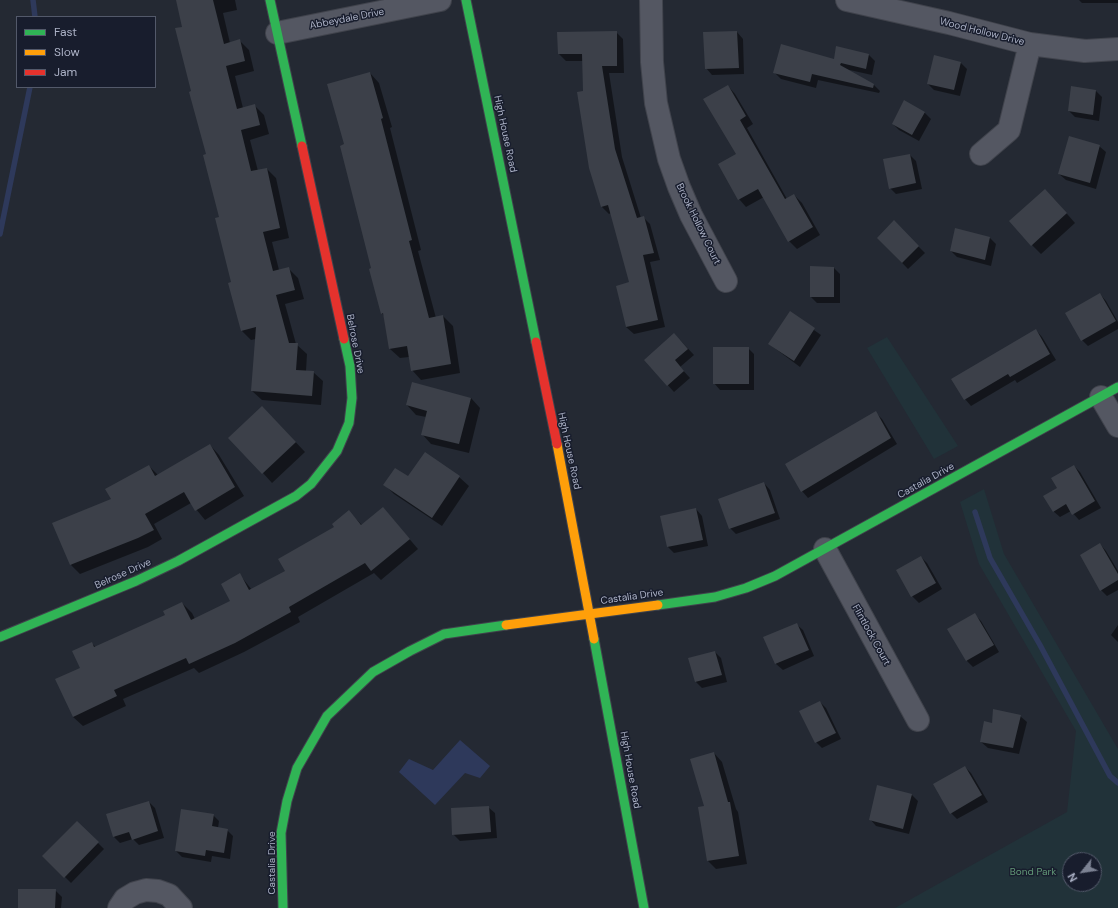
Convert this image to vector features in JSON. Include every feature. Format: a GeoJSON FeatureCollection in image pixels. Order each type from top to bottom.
{"type":"FeatureCollection","features":[{"type":"Feature","properties":{"kind":"street","name":"Belrose Drive"},"geometry":{"type":"LineString","coordinates":[[0,637],[136,581],[178,561],[296,496],[323,471],[337,451],[349,423],[352,398],[350,366],[270,0]]}},
{"type":"Feature","properties":{"kind":"street","name":"Abbeydale Drive"},"geometry":{"type":"LineString","coordinates":[[277,33],[440,0]]}},
{"type":"Feature","properties":{"kind":"street","name":"High House Road"},"geometry":{"type":"LineString","coordinates":[[466,0],[590,614],[644,908]]}},
{"type":"Feature","properties":{"kind":"street","name":"Brook Hollow Court"},"geometry":{"type":"LineString","coordinates":[[651,0],[652,62],[656,103],[668,152],[679,187],[726,281]]}},
{"type":"Feature","properties":{"kind":"street","name":"Wood Hollow Drive"},"geometry":{"type":"LineString","coordinates":[[847,0],[949,23],[1030,44],[1085,51],[1118,49]]}},
{"type":"Feature","properties":{"kind":"street"},"geometry":{"type":"LineString","coordinates":[[981,154],[1009,130],[1030,44]]}},
{"type":"Feature","properties":{"kind":"street","name":"Castalia Drive"},"geometry":{"type":"LineString","coordinates":[[283,908],[281,833],[289,795],[298,768],[327,716],[373,672],[444,634],[715,597],[746,588],[775,576],[825,550],[1109,392]]}},
{"type":"Feature","properties":{"kind":"street"},"geometry":{"type":"LineString","coordinates":[[1109,392],[1118,426]]}},
{"type":"Feature","properties":{"kind":"street","name":"Flintlock Court"},"geometry":{"type":"LineString","coordinates":[[825,550],[918,720]]}},
{"type":"Feature","properties":{"kind":"street"},"geometry":{"type":"LineString","coordinates":[[119,908],[125,899],[135,893],[146,890],[158,891],[169,895],[180,908]]}},
{"type":"Feature","properties":{"kind":"green space"},"geometry":{"type":"Polygon","coordinates":[[[887,337],[958,446],[934,459],[867,348],[887,337]]]}},
{"type":"Feature","properties":{"kind":"green space","name":"Bond Park"},"geometry":{"type":"Polygon","coordinates":[[[984,489],[1004,554],[1118,749],[1118,908],[895,908],[1067,812],[1076,731],[979,564],[960,502],[984,489]]]}},
{"type":"Feature","properties":{"kind":"water"},"geometry":{"type":"Polygon","coordinates":[[[460,740],[490,766],[480,778],[465,773],[435,805],[399,772],[409,759],[433,770],[460,740]]]}},
{"type":"Feature","properties":{"kind":"building"},"geometry":{"type":"Polygon","coordinates":[[[176,0],[213,0],[224,44],[240,39],[245,61],[226,66],[237,109],[255,104],[260,125],[241,130],[251,171],[267,168],[280,228],[263,232],[273,271],[289,267],[295,290],[276,295],[289,343],[298,343],[296,370],[314,371],[312,396],[251,391],[256,327],[241,331],[228,283],[231,282],[215,218],[219,217],[203,155],[206,154],[189,92],[191,91],[175,28],[182,27],[176,0]]]}},
{"type":"Feature","properties":{"kind":"building"},"geometry":{"type":"Polygon","coordinates":[[[617,31],[617,66],[602,66],[615,149],[637,218],[644,216],[654,253],[643,255],[658,320],[626,327],[616,286],[629,282],[608,205],[601,207],[589,168],[577,92],[583,91],[582,54],[558,54],[557,32],[617,31]]]}},
{"type":"Feature","properties":{"kind":"building"},"geometry":{"type":"Polygon","coordinates":[[[737,31],[739,68],[705,69],[703,32],[737,31]]]}},
{"type":"Feature","properties":{"kind":"building"},"geometry":{"type":"Polygon","coordinates":[[[781,44],[834,59],[836,46],[869,54],[866,69],[841,63],[840,65],[874,84],[873,88],[812,74],[810,82],[773,73],[781,44]]]}},
{"type":"Feature","properties":{"kind":"building"},"geometry":{"type":"Polygon","coordinates":[[[934,55],[961,62],[954,90],[927,84],[934,55]]]}},
{"type":"Feature","properties":{"kind":"building"},"geometry":{"type":"Polygon","coordinates":[[[370,72],[383,118],[381,119],[412,240],[409,241],[429,318],[443,315],[451,364],[411,371],[407,346],[389,349],[383,313],[381,314],[369,269],[371,268],[340,146],[344,144],[327,84],[370,72]]]}},
{"type":"Feature","properties":{"kind":"building"},"geometry":{"type":"Polygon","coordinates":[[[728,85],[746,116],[740,120],[785,199],[794,194],[813,227],[788,242],[758,189],[738,200],[718,164],[736,154],[703,99],[728,85]]]}},
{"type":"Feature","properties":{"kind":"building"},"geometry":{"type":"Polygon","coordinates":[[[1071,86],[1096,90],[1093,115],[1068,111],[1071,86]]]}},
{"type":"Feature","properties":{"kind":"building"},"geometry":{"type":"Polygon","coordinates":[[[904,100],[925,112],[912,135],[892,124],[904,100]]]}},
{"type":"Feature","properties":{"kind":"building"},"geometry":{"type":"Polygon","coordinates":[[[1069,136],[1100,145],[1090,183],[1058,174],[1069,136]]]}},
{"type":"Feature","properties":{"kind":"building"},"geometry":{"type":"Polygon","coordinates":[[[910,154],[916,183],[889,189],[883,159],[910,154]]]}},
{"type":"Feature","properties":{"kind":"building"},"geometry":{"type":"Polygon","coordinates":[[[1045,189],[1067,213],[1031,246],[1009,221],[1045,189]]]}},
{"type":"Feature","properties":{"kind":"building"},"geometry":{"type":"Polygon","coordinates":[[[894,220],[919,246],[902,263],[877,238],[894,220]]]}},
{"type":"Feature","properties":{"kind":"building"},"geometry":{"type":"Polygon","coordinates":[[[955,228],[990,237],[985,260],[950,251],[955,228]]]}},
{"type":"Feature","properties":{"kind":"building"},"geometry":{"type":"Polygon","coordinates":[[[810,266],[834,267],[834,297],[810,297],[810,266]]]}},
{"type":"Feature","properties":{"kind":"building"},"geometry":{"type":"Polygon","coordinates":[[[1100,293],[1116,321],[1081,341],[1065,313],[1100,293]]]}},
{"type":"Feature","properties":{"kind":"building"},"geometry":{"type":"Polygon","coordinates":[[[790,311],[815,328],[794,361],[768,344],[790,311]]]}},
{"type":"Feature","properties":{"kind":"building"},"geometry":{"type":"Polygon","coordinates":[[[1036,329],[1050,354],[1010,377],[1008,374],[964,400],[951,379],[1036,329]]]}},
{"type":"Feature","properties":{"kind":"building"},"geometry":{"type":"Polygon","coordinates":[[[674,333],[688,349],[675,360],[684,371],[667,386],[644,360],[674,333]]]}},
{"type":"Feature","properties":{"kind":"building"},"geometry":{"type":"Polygon","coordinates":[[[713,347],[749,347],[749,384],[713,384],[713,347]]]}},
{"type":"Feature","properties":{"kind":"building"},"geometry":{"type":"Polygon","coordinates":[[[412,382],[471,398],[459,444],[421,435],[427,411],[406,405],[412,382]]]}},
{"type":"Feature","properties":{"kind":"building"},"geometry":{"type":"Polygon","coordinates":[[[262,406],[296,442],[262,474],[228,438],[262,406]]]}},
{"type":"Feature","properties":{"kind":"building"},"geometry":{"type":"Polygon","coordinates":[[[876,411],[891,438],[801,492],[785,464],[876,411]]]}},
{"type":"Feature","properties":{"kind":"building"},"geometry":{"type":"Polygon","coordinates":[[[210,444],[235,487],[195,511],[184,492],[145,514],[154,530],[138,538],[70,565],[52,523],[111,499],[105,489],[149,465],[155,476],[210,444]]]}},
{"type":"Feature","properties":{"kind":"building"},"geometry":{"type":"Polygon","coordinates":[[[425,452],[460,476],[432,518],[383,485],[395,468],[408,476],[425,452]]]}},
{"type":"Feature","properties":{"kind":"building"},"geometry":{"type":"Polygon","coordinates":[[[1074,465],[1095,501],[1072,515],[1066,504],[1053,512],[1043,496],[1057,488],[1051,478],[1074,465]]]}},
{"type":"Feature","properties":{"kind":"building"},"geometry":{"type":"Polygon","coordinates":[[[764,482],[775,513],[729,529],[718,499],[764,482]]]}},
{"type":"Feature","properties":{"kind":"building"},"geometry":{"type":"Polygon","coordinates":[[[383,507],[410,539],[371,571],[365,563],[289,607],[291,612],[235,643],[189,664],[186,658],[114,690],[117,696],[73,717],[55,679],[80,668],[72,651],[92,642],[94,647],[165,615],[163,611],[182,602],[191,620],[230,601],[221,584],[240,573],[249,590],[285,571],[278,559],[334,527],[332,524],[349,510],[361,525],[383,507]]]}},
{"type":"Feature","properties":{"kind":"building"},"geometry":{"type":"Polygon","coordinates":[[[696,508],[703,540],[667,547],[660,516],[696,508]]]}},
{"type":"Feature","properties":{"kind":"building"},"geometry":{"type":"Polygon","coordinates":[[[1100,543],[1118,574],[1118,580],[1100,591],[1080,555],[1100,543]]]}},
{"type":"Feature","properties":{"kind":"building"},"geometry":{"type":"Polygon","coordinates":[[[921,556],[936,583],[911,597],[896,570],[921,556]]]}},
{"type":"Feature","properties":{"kind":"building"},"geometry":{"type":"Polygon","coordinates":[[[975,613],[994,645],[966,661],[947,629],[975,613]]]}},
{"type":"Feature","properties":{"kind":"building"},"geometry":{"type":"Polygon","coordinates":[[[797,623],[809,650],[775,664],[763,637],[797,623]]]}},
{"type":"Feature","properties":{"kind":"building"},"geometry":{"type":"Polygon","coordinates":[[[715,651],[722,675],[695,682],[688,658],[715,651]]]}},
{"type":"Feature","properties":{"kind":"building"},"geometry":{"type":"Polygon","coordinates":[[[820,701],[836,733],[815,743],[799,711],[820,701]]]}},
{"type":"Feature","properties":{"kind":"building"},"geometry":{"type":"Polygon","coordinates":[[[993,709],[1021,715],[1013,748],[980,742],[984,721],[992,723],[993,709]]]}},
{"type":"Feature","properties":{"kind":"building"},"geometry":{"type":"Polygon","coordinates":[[[714,752],[728,802],[730,802],[739,856],[707,861],[698,807],[704,806],[690,759],[714,752]]]}},
{"type":"Feature","properties":{"kind":"building"},"geometry":{"type":"Polygon","coordinates":[[[965,766],[982,795],[950,814],[933,784],[965,766]]]}},
{"type":"Feature","properties":{"kind":"building"},"geometry":{"type":"Polygon","coordinates":[[[877,785],[912,794],[903,829],[869,820],[877,785]]]}},
{"type":"Feature","properties":{"kind":"building"},"geometry":{"type":"Polygon","coordinates":[[[149,801],[158,831],[132,840],[129,832],[113,837],[106,814],[149,801]]]}},
{"type":"Feature","properties":{"kind":"building"},"geometry":{"type":"Polygon","coordinates":[[[489,806],[491,832],[452,835],[451,808],[489,806]]]}},
{"type":"Feature","properties":{"kind":"building"},"geometry":{"type":"Polygon","coordinates":[[[181,809],[214,814],[212,826],[228,829],[224,853],[206,850],[205,856],[175,851],[181,809]]]}},
{"type":"Feature","properties":{"kind":"building"},"geometry":{"type":"Polygon","coordinates":[[[77,821],[99,842],[64,878],[42,856],[77,821]]]}},
{"type":"Feature","properties":{"kind":"building"},"geometry":{"type":"Polygon","coordinates":[[[18,889],[56,889],[55,908],[18,908],[18,889]]]}},
{"type":"Feature","properties":{"kind":"waterway"},"geometry":{"type":"LineString","coordinates":[[33,0],[35,16]]}},
{"type":"Feature","properties":{"kind":"waterway"},"geometry":{"type":"LineString","coordinates":[[0,234],[30,88]]}},
{"type":"Feature","properties":{"kind":"waterway"},"geometry":{"type":"LineString","coordinates":[[975,512],[990,558],[1040,645],[1110,776],[1118,783]]}},
{"type":"Feature","properties":{"kind":"traffic: fast"},"geometry":{"type":"LineString","coordinates":[[270,0],[302,146]]}},
{"type":"Feature","properties":{"kind":"traffic: fast"},"geometry":{"type":"LineString","coordinates":[[466,0],[536,342]]}},
{"type":"Feature","properties":{"kind":"traffic: fast"},"geometry":{"type":"LineString","coordinates":[[0,637],[136,581],[178,561],[296,496],[311,484],[337,451],[349,423],[352,398],[350,366],[344,339]]}},
{"type":"Feature","properties":{"kind":"traffic: fast"},"geometry":{"type":"LineString","coordinates":[[658,605],[715,597],[746,588],[775,576],[1118,387]]}},
{"type":"Feature","properties":{"kind":"traffic: fast"},"geometry":{"type":"LineString","coordinates":[[283,908],[281,833],[287,801],[297,768],[327,716],[373,672],[410,651],[444,634],[506,625]]}},
{"type":"Feature","properties":{"kind":"traffic: fast"},"geometry":{"type":"LineString","coordinates":[[594,639],[644,908]]}},
{"type":"Feature","properties":{"kind":"traffic: slow"},"geometry":{"type":"LineString","coordinates":[[557,444],[594,639]]}},
{"type":"Feature","properties":{"kind":"traffic: slow"},"geometry":{"type":"LineString","coordinates":[[506,625],[658,605]]}},
{"type":"Feature","properties":{"kind":"traffic: jam"},"geometry":{"type":"LineString","coordinates":[[302,146],[344,339]]}},
{"type":"Feature","properties":{"kind":"traffic: jam"},"geometry":{"type":"LineString","coordinates":[[536,342],[557,444]]}}]}
